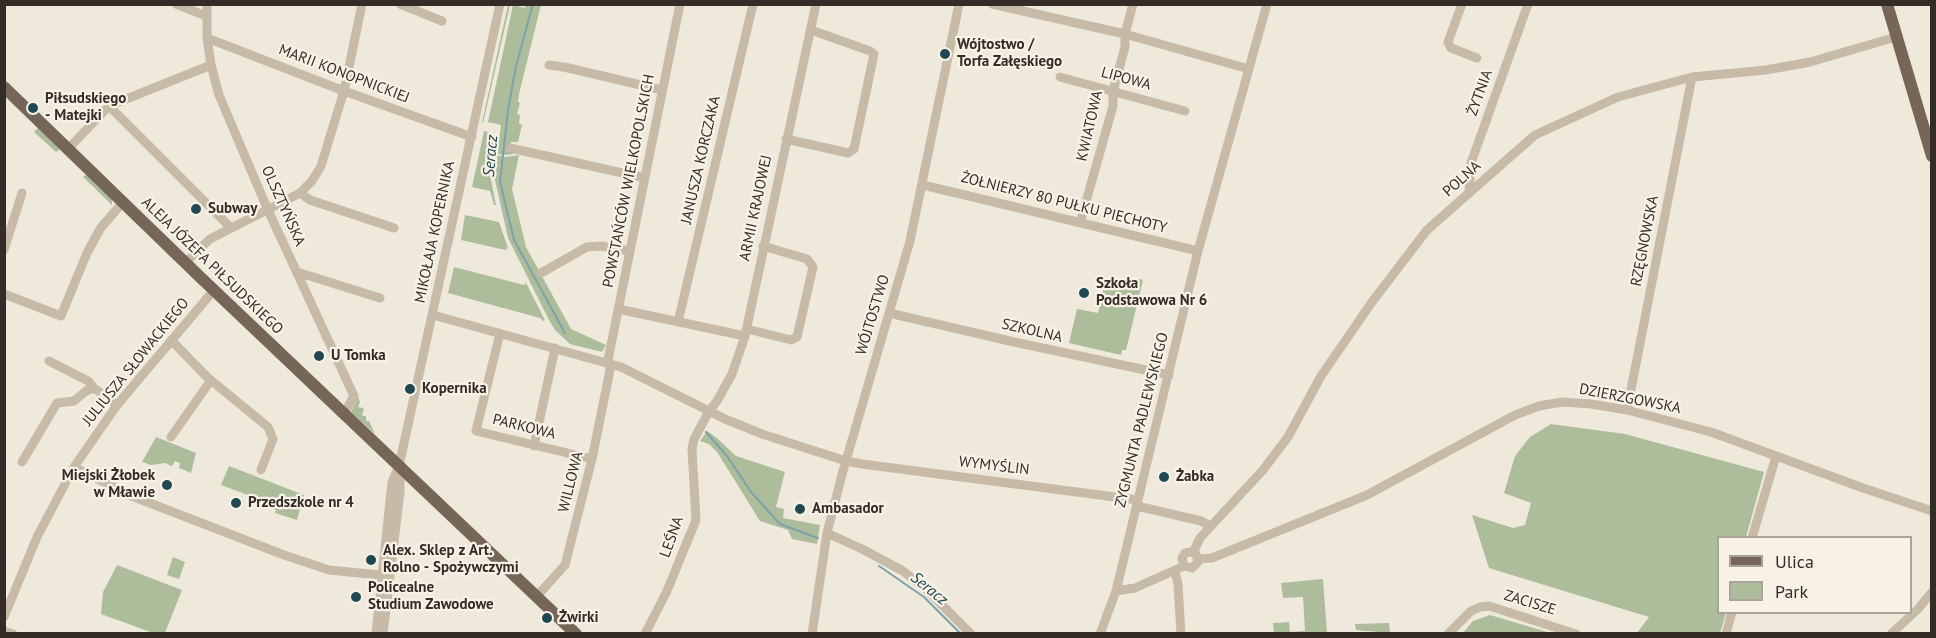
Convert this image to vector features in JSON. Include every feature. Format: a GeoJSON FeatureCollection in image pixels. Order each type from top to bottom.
{"type":"FeatureCollection","features":[{"type":"Feature","properties":{"kind":"main road"},"geometry":{"type":"LineString","coordinates":[[1887,4],[1932,156]]}},
{"type":"Feature","properties":{"kind":"main road","name":"ALEJA JÓZEFA PIŁSUDSKIEGO"},"geometry":{"type":"LineString","coordinates":[[4,87],[214,290],[576,633]]}},
{"type":"Feature","properties":{"kind":"street"},"geometry":{"type":"LineString","coordinates":[[176,4],[206,16]]}},
{"type":"Feature","properties":{"kind":"street","name":"OLSZTYŃSKA"},"geometry":{"type":"LineString","coordinates":[[207,4],[207,38],[211,65],[230,125],[354,396],[345,412]]}},
{"type":"Feature","properties":{"kind":"street"},"geometry":{"type":"LineString","coordinates":[[186,262],[210,239],[300,193],[312,181],[321,166],[344,91],[362,4]]}},
{"type":"Feature","properties":{"kind":"street"},"geometry":{"type":"LineString","coordinates":[[400,4],[442,21]]}},
{"type":"Feature","properties":{"kind":"street","name":"MIKOŁAJA KOPERNIKA"},"geometry":{"type":"LineString","coordinates":[[386,575],[392,482],[399,466],[500,4]]}},
{"type":"Feature","properties":{"kind":"street","name":"POWSTAŃCÓW WIELKOPOLSKICH"},"geometry":{"type":"LineString","coordinates":[[610,364],[608,360],[680,4]]}},
{"type":"Feature","properties":{"kind":"street","name":"JANUSZA KORCZAKA"},"geometry":{"type":"LineString","coordinates":[[678,322],[753,4]]}},
{"type":"Feature","properties":{"kind":"street","name":"ARMII KRAJOWEJ"},"geometry":{"type":"LineString","coordinates":[[709,411],[732,374],[746,332],[816,4]]}},
{"type":"Feature","properties":{"kind":"street","name":"WÓJTOSTWO"},"geometry":{"type":"LineString","coordinates":[[812,633],[826,533],[910,241],[959,4]]}},
{"type":"Feature","properties":{"kind":"street"},"geometry":{"type":"LineString","coordinates":[[992,4],[1125,34],[1249,69]]}},
{"type":"Feature","properties":{"kind":"street","name":"KWIATOWA"},"geometry":{"type":"LineString","coordinates":[[1080,223],[1113,106],[1113,91],[1125,48],[1125,34],[1133,4]]}},
{"type":"Feature","properties":{"kind":"street","name":"ZYGMUNTA PADLEWSKIEGO"},"geometry":{"type":"LineString","coordinates":[[1100,633],[1116,591],[1198,251],[1267,4]]}},
{"type":"Feature","properties":{"kind":"street"},"geometry":{"type":"LineString","coordinates":[[1462,4],[1448,42],[1451,48],[1477,58]]}},
{"type":"Feature","properties":{"kind":"street","name":"ŻYTNIA"},"geometry":{"type":"LineString","coordinates":[[1469,193],[1471,163],[1528,4]]}},
{"type":"Feature","properties":{"kind":"street"},"geometry":{"type":"LineString","coordinates":[[786,139],[848,153],[854,149],[874,54],[811,30]]}},
{"type":"Feature","properties":{"kind":"street","name":"POLNA"},"geometry":{"type":"LineString","coordinates":[[1196,556],[1196,543],[1263,470],[1288,437],[1320,376],[1372,302],[1427,230],[1535,135],[1618,97],[1692,77],[1766,70],[1810,62],[1896,37]]}},
{"type":"Feature","properties":{"kind":"street","name":"MARII KONOPNICKIEJ"},"geometry":{"type":"LineString","coordinates":[[207,38],[472,137]]}},
{"type":"Feature","properties":{"kind":"street"},"geometry":{"type":"LineString","coordinates":[[68,149],[109,106],[211,65]]}},
{"type":"Feature","properties":{"kind":"street"},"geometry":{"type":"LineString","coordinates":[[549,65],[662,90]]}},
{"type":"Feature","properties":{"kind":"street","name":"LIPOWA"},"geometry":{"type":"LineString","coordinates":[[1060,77],[1185,111]]}},
{"type":"Feature","properties":{"kind":"street","name":"RZĘGNOWSKA"},"geometry":{"type":"LineString","coordinates":[[1627,410],[1692,77]]}},
{"type":"Feature","properties":{"kind":"street"},"geometry":{"type":"LineString","coordinates":[[109,106],[230,227]]}},
{"type":"Feature","properties":{"kind":"street"},"geometry":{"type":"LineString","coordinates":[[510,148],[645,178]]}},
{"type":"Feature","properties":{"kind":"street","name":"ŻOŁNIERZY 80 PUŁKU PIECHOTY"},"geometry":{"type":"LineString","coordinates":[[923,185],[1198,251]]}},
{"type":"Feature","properties":{"kind":"street"},"geometry":{"type":"LineString","coordinates":[[300,193],[310,200],[394,228]]}},
{"type":"Feature","properties":{"kind":"street"},"geometry":{"type":"LineString","coordinates":[[4,250],[22,194]]}},
{"type":"Feature","properties":{"kind":"street"},"geometry":{"type":"LineString","coordinates":[[6,297],[61,316],[87,253],[100,229],[123,202]]}},
{"type":"Feature","properties":{"kind":"street"},"geometry":{"type":"LineString","coordinates":[[541,273],[586,248],[601,246],[630,251]]}},
{"type":"Feature","properties":{"kind":"street"},"geometry":{"type":"LineString","coordinates":[[618,309],[678,322],[790,340],[797,337],[813,267],[807,259],[763,246]]}},
{"type":"Feature","properties":{"kind":"street"},"geometry":{"type":"LineString","coordinates":[[297,272],[380,298]]}},
{"type":"Feature","properties":{"kind":"street","name":"JULIUSZA SŁOWACKIEGO"},"geometry":{"type":"LineString","coordinates":[[4,617],[37,537],[74,467],[117,405],[214,290]]}},
{"type":"Feature","properties":{"kind":"street","name":"SZKOLNA"},"geometry":{"type":"LineString","coordinates":[[890,313],[1020,344],[1169,375]]}},
{"type":"Feature","properties":{"kind":"street","name":"WYMYŚLIN"},"geometry":{"type":"LineString","coordinates":[[433,315],[621,367],[709,411],[762,434],[846,460],[1138,503],[1201,521],[1210,526]]}},
{"type":"Feature","properties":{"kind":"street","name":"PARKOWA"},"geometry":{"type":"LineString","coordinates":[[500,333],[476,431],[592,459]]}},
{"type":"Feature","properties":{"kind":"street"},"geometry":{"type":"LineString","coordinates":[[172,340],[211,380],[271,432],[273,439],[261,470]]}},
{"type":"Feature","properties":{"kind":"street"},"geometry":{"type":"LineString","coordinates":[[534,446],[555,348]]}},
{"type":"Feature","properties":{"kind":"street"},"geometry":{"type":"LineString","coordinates":[[49,361],[88,381],[117,405]]}},
{"type":"Feature","properties":{"kind":"street","name":"WILLOWA"},"geometry":{"type":"LineString","coordinates":[[537,596],[565,565],[592,459],[610,364]]}},
{"type":"Feature","properties":{"kind":"street"},"geometry":{"type":"LineString","coordinates":[[171,437],[211,380]]}},
{"type":"Feature","properties":{"kind":"street"},"geometry":{"type":"LineString","coordinates":[[22,462],[57,403],[74,401],[86,391],[94,388]]}},
{"type":"Feature","properties":{"kind":"street","name":"DZIERZGOWSKA"},"geometry":{"type":"LineString","coordinates":[[1116,591],[1135,588],[1184,566],[1195,567],[1196,556],[1212,558],[1367,495],[1515,416],[1539,406],[1562,402],[1627,410],[1711,432],[1932,511]]}},
{"type":"Feature","properties":{"kind":"street","name":"LEŚNA"},"geometry":{"type":"LineString","coordinates":[[645,633],[667,591],[696,520],[692,449],[694,439],[709,411]]}},
{"type":"Feature","properties":{"kind":"street"},"geometry":{"type":"LineString","coordinates":[[1752,536],[1776,456]]}},
{"type":"Feature","properties":{"kind":"street"},"geometry":{"type":"LineString","coordinates":[[74,467],[129,495],[284,555],[329,570],[386,575]]}},
{"type":"Feature","properties":{"kind":"street"},"geometry":{"type":"LineString","coordinates":[[826,533],[867,551],[903,571],[929,592],[971,633]]}},
{"type":"Feature","properties":{"kind":"street"},"geometry":{"type":"LineString","coordinates":[[1174,572],[1178,584],[1181,633]]}},
{"type":"Feature","properties":{"kind":"street"},"geometry":{"type":"LineString","coordinates":[[376,633],[386,575]]}},
{"type":"Feature","properties":{"kind":"street"},"geometry":{"type":"LineString","coordinates":[[383,633],[386,575]]}},
{"type":"Feature","properties":{"kind":"street"},"geometry":{"type":"LineString","coordinates":[[1891,633],[1918,609],[1932,592]]}},
{"type":"Feature","properties":{"kind":"street","name":"ZACISZE"},"geometry":{"type":"LineString","coordinates":[[1448,633],[1471,611],[1489,606],[1576,633]]}},
{"type":"Feature","properties":{"kind":"street"},"geometry":{"type":"LineString","coordinates":[[1726,633],[1731,614]]}},
{"type":"Feature","properties":{"kind":"street"},"geometry":{"type":"LineString","coordinates":[[4,631],[13,633]]}},
{"type":"Feature","properties":{"kind":"green space"},"geometry":{"type":"Polygon","coordinates":[[[508,5],[510,5],[483,123],[482,122],[508,5]]]}},
{"type":"Feature","properties":{"kind":"green space"},"geometry":{"type":"Polygon","coordinates":[[[513,5],[525,8],[526,5],[541,5],[519,94],[518,102],[520,103],[517,114],[520,115],[519,124],[522,125],[518,142],[511,142],[510,152],[514,154],[505,155],[497,154],[501,125],[488,122],[513,5]]]}},
{"type":"Feature","properties":{"kind":"green space"},"geometry":{"type":"Polygon","coordinates":[[[38,128],[60,149],[56,152],[34,132],[38,128]]]}},
{"type":"Feature","properties":{"kind":"green space"},"geometry":{"type":"Polygon","coordinates":[[[484,131],[491,133],[495,139],[490,175],[496,205],[494,205],[490,191],[472,187],[484,131]]]}},
{"type":"Feature","properties":{"kind":"green space"},"geometry":{"type":"Polygon","coordinates":[[[497,155],[506,157],[519,155],[512,189],[526,247],[571,329],[606,345],[602,352],[570,344],[555,330],[549,320],[508,238],[495,180],[497,155]]]}},
{"type":"Feature","properties":{"kind":"green space"},"geometry":{"type":"Polygon","coordinates":[[[87,174],[112,198],[112,205],[83,177],[87,174]]]}},
{"type":"Feature","properties":{"kind":"green space"},"geometry":{"type":"Polygon","coordinates":[[[465,215],[499,222],[508,248],[505,250],[461,240],[465,215]]]}},
{"type":"Feature","properties":{"kind":"green space"},"geometry":{"type":"Polygon","coordinates":[[[454,267],[524,285],[526,283],[545,320],[448,293],[454,267]]]}},
{"type":"Feature","properties":{"kind":"green space"},"geometry":{"type":"Polygon","coordinates":[[[1139,279],[1143,280],[1126,350],[1122,350],[1121,355],[1069,343],[1077,309],[1098,313],[1105,282],[1136,289],[1139,279]]]}},
{"type":"Feature","properties":{"kind":"green space"},"geometry":{"type":"Polygon","coordinates":[[[358,397],[360,402],[358,407],[363,408],[362,414],[366,416],[366,421],[369,421],[375,434],[351,412],[358,397]]]}},
{"type":"Feature","properties":{"kind":"green space"},"geometry":{"type":"Polygon","coordinates":[[[1551,424],[1625,434],[1764,472],[1746,536],[1717,536],[1717,614],[1726,614],[1720,633],[1637,633],[1649,617],[1489,568],[1472,515],[1513,528],[1525,525],[1531,503],[1504,493],[1515,456],[1530,437],[1551,424]]]}},
{"type":"Feature","properties":{"kind":"green space"},"geometry":{"type":"Polygon","coordinates":[[[707,431],[736,456],[785,472],[776,507],[784,509],[783,518],[820,525],[817,544],[792,539],[788,530],[760,521],[717,452],[709,444],[700,441],[707,431]]]}},
{"type":"Feature","properties":{"kind":"green space"},"geometry":{"type":"Polygon","coordinates":[[[156,437],[196,453],[191,473],[179,468],[180,463],[175,461],[172,466],[165,463],[151,465],[142,462],[156,437]]]}},
{"type":"Feature","properties":{"kind":"green space"},"geometry":{"type":"Polygon","coordinates":[[[229,466],[304,495],[297,520],[275,513],[276,510],[263,505],[264,501],[221,485],[229,466]]]}},
{"type":"Feature","properties":{"kind":"green space"},"geometry":{"type":"Polygon","coordinates":[[[173,557],[185,562],[179,579],[167,575],[173,557]]]}},
{"type":"Feature","properties":{"kind":"green space"},"geometry":{"type":"Polygon","coordinates":[[[117,565],[182,590],[165,633],[153,633],[101,614],[103,592],[117,565]]]}},
{"type":"Feature","properties":{"kind":"green space"},"geometry":{"type":"Polygon","coordinates":[[[1323,579],[1327,633],[1274,633],[1273,623],[1289,622],[1290,632],[1305,631],[1303,597],[1283,598],[1281,583],[1323,579]]]}},
{"type":"Feature","properties":{"kind":"green space"},"geometry":{"type":"Polygon","coordinates":[[[1490,615],[1551,633],[1463,633],[1473,621],[1490,615]]]}},
{"type":"Feature","properties":{"kind":"green space"},"geometry":{"type":"Polygon","coordinates":[[[1389,623],[1390,633],[1356,630],[1355,624],[1389,623]]]}},
{"type":"Feature","properties":{"kind":"waterway","name":"Seracz"},"geometry":{"type":"LineString","coordinates":[[533,4],[516,66],[508,110],[500,182],[514,240],[565,333]]}},
{"type":"Feature","properties":{"kind":"waterway","name":"Seracz"},"geometry":{"type":"LineString","coordinates":[[706,432],[727,456],[751,492],[780,524],[818,538]]}},
{"type":"Feature","properties":{"kind":"waterway","name":"Seracz"},"geometry":{"type":"LineString","coordinates":[[879,566],[924,597],[961,634]]}},
{"type":"Feature","properties":{"kind":"place","name":"Wójtostwo / Torfa Załęskiego"},"geometry":{"type":"Point","coordinates":[945,54]}},
{"type":"Feature","properties":{"kind":"place","name":"Piłsudskiego - Matejki"},"geometry":{"type":"Point","coordinates":[33,108]}},
{"type":"Feature","properties":{"kind":"place","name":"Subway"},"geometry":{"type":"Point","coordinates":[196,209]}},
{"type":"Feature","properties":{"kind":"place","name":"Szkoła Podstawowa Nr 6"},"geometry":{"type":"Point","coordinates":[1084,293]}},
{"type":"Feature","properties":{"kind":"place","name":"U Tomka"},"geometry":{"type":"Point","coordinates":[319,356]}},
{"type":"Feature","properties":{"kind":"place","name":"Kopernika"},"geometry":{"type":"Point","coordinates":[410,389]}},
{"type":"Feature","properties":{"kind":"place","name":"Żabka"},"geometry":{"type":"Point","coordinates":[1164,477]}},
{"type":"Feature","properties":{"kind":"place","name":"Miejski Żłobek w Mławie"},"geometry":{"type":"Point","coordinates":[167,485]}},
{"type":"Feature","properties":{"kind":"place","name":"Przedszkole nr 4"},"geometry":{"type":"Point","coordinates":[236,503]}},
{"type":"Feature","properties":{"kind":"place","name":"Ambasador"},"geometry":{"type":"Point","coordinates":[800,509]}},
{"type":"Feature","properties":{"kind":"place","name":"Alex. Sklep z Art. Rolno - Spożywczymi"},"geometry":{"type":"Point","coordinates":[371,560]}},
{"type":"Feature","properties":{"kind":"place","name":"Policealne Studium Zawodowe"},"geometry":{"type":"Point","coordinates":[356,597]}},
{"type":"Feature","properties":{"kind":"place","name":"Żwirki"},"geometry":{"type":"Point","coordinates":[547,618]}}]}
